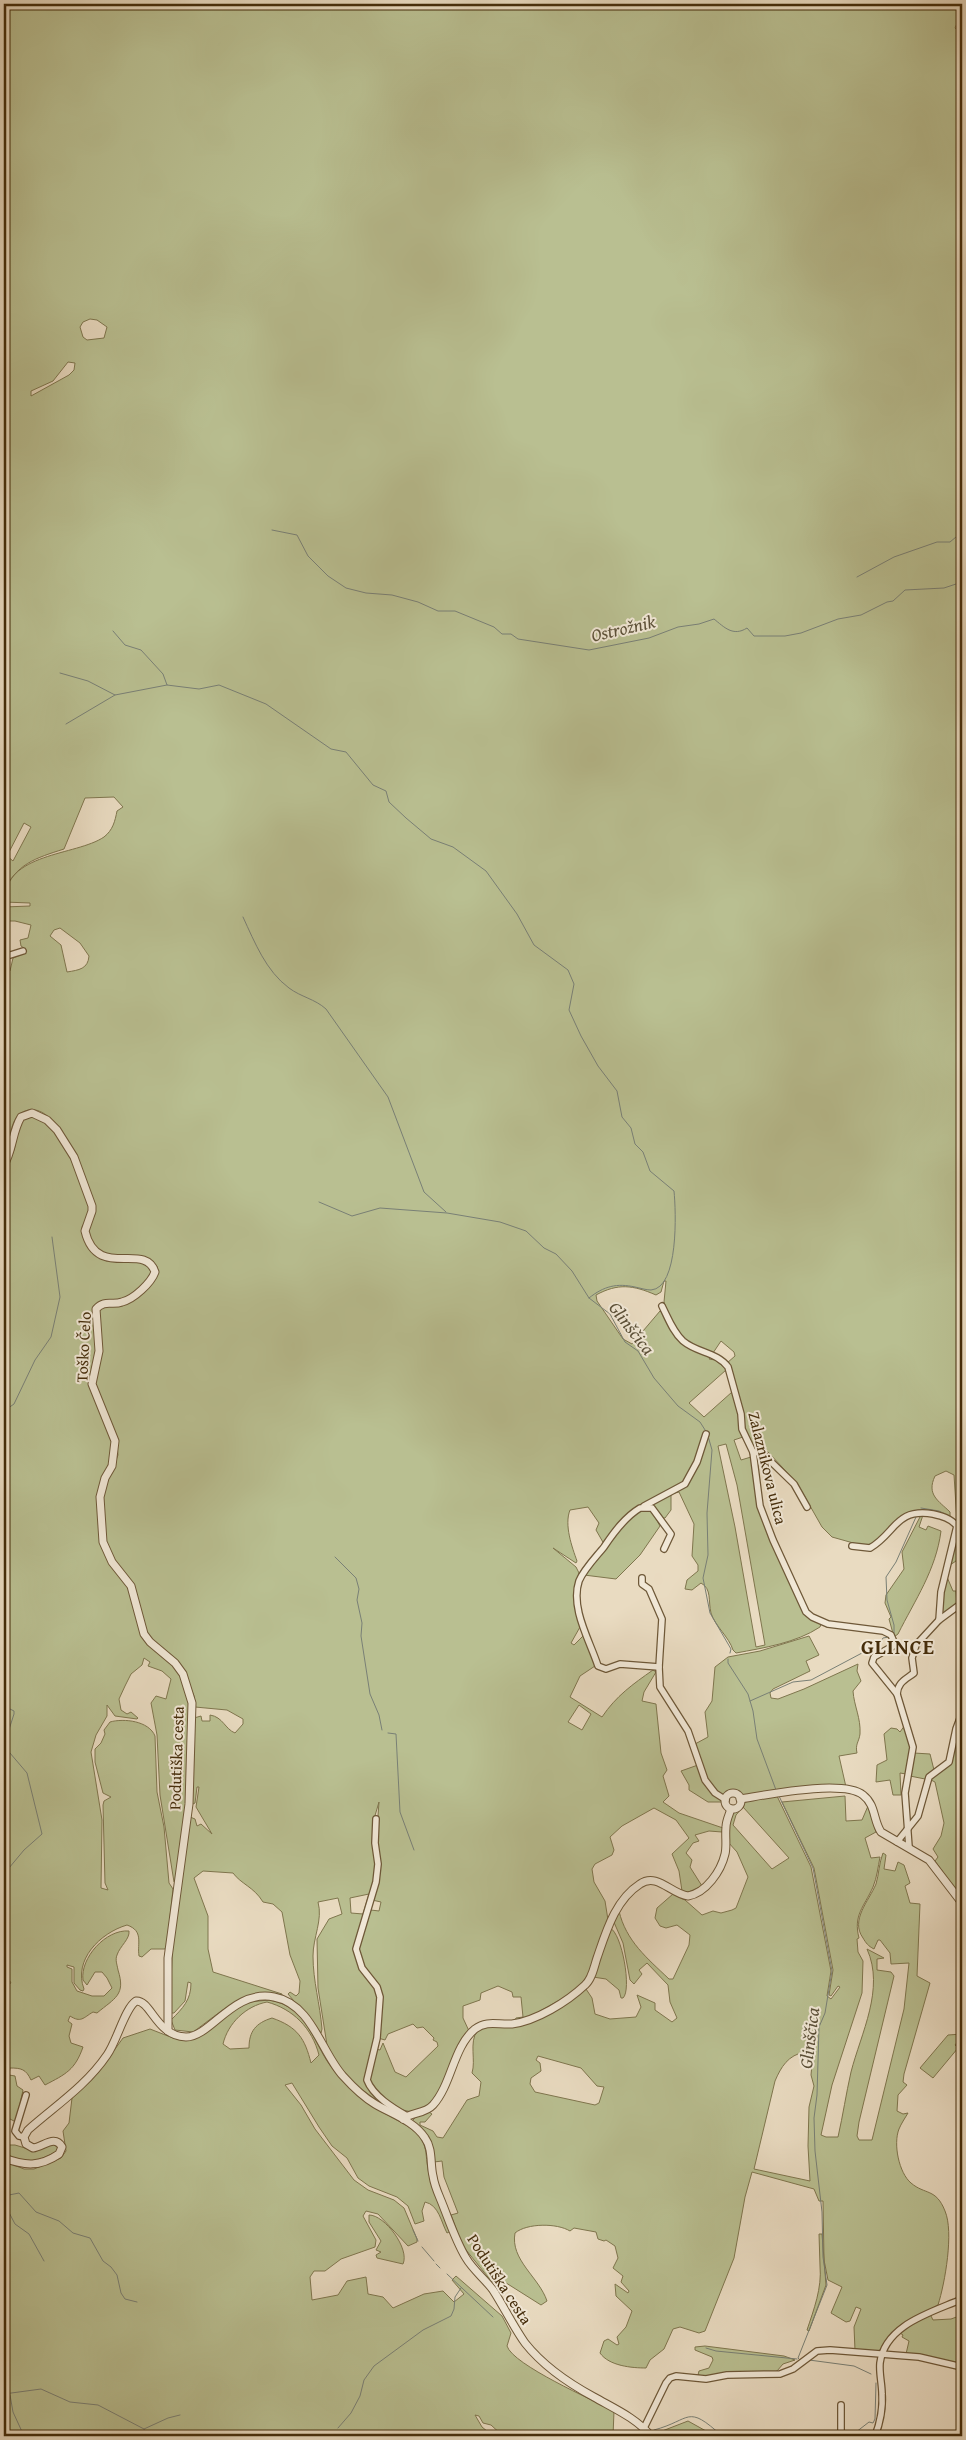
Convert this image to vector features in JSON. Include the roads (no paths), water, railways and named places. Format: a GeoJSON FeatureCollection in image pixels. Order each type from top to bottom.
{"type":"FeatureCollection","features":[{"type":"Feature","properties":{"kind":"street"},"geometry":{"type":"LineString","coordinates":[[4,957],[23,951]]}},
{"type":"Feature","properties":{"kind":"street","name":"Toško Čelo"},"geometry":{"type":"LineString","coordinates":[[4,1165],[12,1152],[15,1129],[21,1117],[32,1113],[47,1120],[67,1143],[90,1200],[92,1211],[85,1231],[92,1247],[108,1258],[140,1258],[148,1261],[154,1267],[153,1278],[129,1299],[121,1303],[105,1302],[96,1309],[99,1351],[92,1384],[113,1433],[115,1455]]}},
{"type":"Feature","properties":{"kind":"street","name":"Zalaznikova ulica"},"geometry":{"type":"LineString","coordinates":[[662,1306],[676,1333],[684,1342],[715,1356],[728,1367],[740,1409],[742,1429],[753,1452],[757,1495],[763,1515],[806,1612],[820,1621],[861,1630],[883,1631],[891,1635],[894,1642],[893,1646],[874,1657],[872,1663],[897,1694]]}},
{"type":"Feature","properties":{"kind":"street"},"geometry":{"type":"LineString","coordinates":[[659,1667],[642,1668],[627,1664],[601,1668],[580,1619],[578,1590],[581,1576],[618,1528],[634,1512],[685,1484],[697,1462],[706,1434]]}},
{"type":"Feature","properties":{"kind":"street"},"geometry":{"type":"LineString","coordinates":[[753,1452],[762,1453],[794,1484],[807,1507]]}},
{"type":"Feature","properties":{"kind":"street","name":"Podutiška cesta"},"geometry":{"type":"LineString","coordinates":[[115,1455],[100,1498],[106,1550],[131,1586],[144,1634],[150,1642],[175,1663],[183,1674],[192,1703],[192,1774],[168,1958],[168,2031],[185,2037],[193,2036],[230,2008],[246,2000],[266,1996],[283,1999],[306,2018],[335,2065],[347,2080],[372,2102],[405,2118],[422,2134],[429,2145],[433,2176],[459,2246],[467,2260],[493,2290],[526,2343],[548,2367],[565,2380],[635,2420],[651,2436]]}},
{"type":"Feature","properties":{"kind":"street"},"geometry":{"type":"LineString","coordinates":[[644,1506],[652,1508],[671,1534],[664,1549]]}},
{"type":"Feature","properties":{"kind":"street"},"geometry":{"type":"LineString","coordinates":[[852,1546],[870,1548],[902,1517],[912,1513],[942,1516],[953,1522],[957,1526],[941,1592],[939,1620]]}},
{"type":"Feature","properties":{"kind":"street"},"geometry":{"type":"LineString","coordinates":[[642,1578],[642,1584],[649,1588],[662,1619],[659,1667],[660,1687],[688,1731],[705,1780],[715,1793],[726,1800]]}},
{"type":"Feature","properties":{"kind":"street"},"geometry":{"type":"LineString","coordinates":[[909,1847],[906,1832],[905,1793],[912,1747],[897,1694],[900,1683],[914,1673],[912,1658],[916,1645],[939,1620],[962,1603]]}},
{"type":"Feature","properties":{"kind":"street"},"geometry":{"type":"LineString","coordinates":[[897,1842],[906,1832],[921,1808],[929,1777],[949,1762],[956,1728],[962,1713]]}},
{"type":"Feature","properties":{"kind":"street"},"geometry":{"type":"LineString","coordinates":[[740,1799],[738,1807],[731,1808],[727,1806],[726,1800],[729,1795],[734,1794],[740,1799],[822,1788],[848,1788],[856,1791],[863,1795],[873,1807],[881,1832],[929,1860],[962,1903]]}},
{"type":"Feature","properties":{"kind":"street"},"geometry":{"type":"LineString","coordinates":[[376,1819],[375,1843],[378,1864],[376,1882],[356,1949],[362,1968],[377,1987],[380,1997],[377,2038],[367,2080],[376,2094],[405,2118],[420,2113],[434,2104],[443,2091],[461,2049],[476,2028],[492,2022],[511,2024],[536,2016],[570,1997],[585,1985],[592,1974],[611,1919],[640,1883],[654,1880],[688,1896],[700,1892],[706,1887],[722,1864],[726,1853],[726,1828],[731,1808]]}},
{"type":"Feature","properties":{"kind":"street"},"geometry":{"type":"LineString","coordinates":[[4,2158],[23,2165],[33,2166],[54,2158],[61,2152],[62,2147],[54,2140],[33,2148],[26,2144],[24,2137],[28,2130],[69,2098],[96,2071],[115,2044],[131,2004],[140,2001],[145,2004],[159,2026],[168,2031]]}},
{"type":"Feature","properties":{"kind":"street"},"geometry":{"type":"LineString","coordinates":[[24,2137],[19,2136],[15,2130],[26,2095]]}},
{"type":"Feature","properties":{"kind":"street"},"geometry":{"type":"LineString","coordinates":[[875,2436],[882,2405],[880,2364],[884,2353],[899,2331],[908,2324],[921,2316],[962,2299]]}},
{"type":"Feature","properties":{"kind":"street"},"geometry":{"type":"LineString","coordinates":[[644,2428],[670,2378],[683,2376],[706,2379],[727,2375],[780,2374],[800,2364],[806,2357],[817,2351],[830,2350],[919,2357],[962,2367]]}},
{"type":"Feature","properties":{"kind":"street"},"geometry":{"type":"LineString","coordinates":[[872,2354],[880,2364]]}},
{"type":"Feature","properties":{"kind":"street"},"geometry":{"type":"LineString","coordinates":[[824,2436],[841,2435],[841,2405]]}},
{"type":"Feature","properties":{"kind":"waterway","name":"Ostrožnik"},"geometry":{"type":"LineString","coordinates":[[272,530],[297,535],[308,556],[328,576],[346,588],[366,593],[392,595],[418,602],[438,611],[455,611],[494,627],[502,634],[511,634],[518,639],[589,650],[649,638],[678,627],[699,624],[714,619],[729,630],[737,632],[747,628],[754,636],[785,636],[801,633],[838,619],[861,615],[893,601],[905,590],[944,588],[959,583],[962,577]]}},
{"type":"Feature","properties":{"kind":"waterway","name":"Ostrožnik"},"geometry":{"type":"LineString","coordinates":[[857,577],[894,557],[937,542],[950,542],[962,532]]}},
{"type":"Feature","properties":{"kind":"waterway"},"geometry":{"type":"LineString","coordinates":[[113,631],[125,645],[141,650],[163,674],[167,685],[199,689],[219,685],[266,704],[331,749],[346,752],[373,785],[386,791],[389,802],[406,818],[431,839],[453,847],[486,871],[517,914],[534,945],[568,970],[574,984],[569,1010],[581,1036],[598,1066],[617,1091],[622,1117],[631,1128],[635,1144],[643,1152],[650,1171],[674,1191],[675,1201],[674,1247],[667,1276],[660,1286],[651,1290],[628,1286],[611,1286],[589,1298]]}},
{"type":"Feature","properties":{"kind":"waterway"},"geometry":{"type":"LineString","coordinates":[[60,673],[88,681],[115,695],[167,685]]}},
{"type":"Feature","properties":{"kind":"waterway"},"geometry":{"type":"LineString","coordinates":[[66,724],[115,695]]}},
{"type":"Feature","properties":{"kind":"waterway"},"geometry":{"type":"LineString","coordinates":[[243,917],[262,956],[274,973],[289,988],[326,1009],[388,1097],[424,1192],[446,1212]]}},
{"type":"Feature","properties":{"kind":"waterway","name":"Glinščica"},"geometry":{"type":"LineString","coordinates":[[319,1202],[352,1216],[380,1208],[447,1213],[500,1222],[526,1231],[544,1248],[556,1254],[572,1271],[589,1298],[610,1314],[625,1342],[638,1351],[654,1378],[678,1406],[700,1422],[707,1433]]}},
{"type":"Feature","properties":{"kind":"waterway"},"geometry":{"type":"LineString","coordinates":[[4,1411],[14,1404],[35,1360],[51,1337],[60,1297],[52,1237]]}},
{"type":"Feature","properties":{"kind":"waterway","name":"Glinščica"},"geometry":{"type":"LineString","coordinates":[[708,1436],[712,1450],[707,1513],[708,1555],[703,1578],[710,1613],[731,1649],[730,1653]]}},
{"type":"Feature","properties":{"kind":"waterway"},"geometry":{"type":"LineString","coordinates":[[957,1519],[962,1503],[957,1471],[962,1455]]}},
{"type":"Feature","properties":{"kind":"waterway"},"geometry":{"type":"LineString","coordinates":[[921,1508],[939,1511],[949,1516]]}},
{"type":"Feature","properties":{"kind":"waterway"},"geometry":{"type":"LineString","coordinates":[[894,1633],[894,1625],[887,1600],[886,1577],[896,1562],[916,1517]]}},
{"type":"Feature","properties":{"kind":"waterway"},"geometry":{"type":"LineString","coordinates":[[335,1557],[356,1578],[359,1589],[357,1600],[362,1623],[361,1636],[370,1694],[379,1715],[382,1730]]}},
{"type":"Feature","properties":{"kind":"waterway"},"geometry":{"type":"LineString","coordinates":[[750,1701],[793,1682],[811,1680],[879,1644],[883,1638],[889,1637]]}},
{"type":"Feature","properties":{"kind":"waterway","name":"Glinščica"},"geometry":{"type":"LineString","coordinates":[[728,1659],[728,1663],[748,1694],[753,1711],[757,1739],[776,1790]]}},
{"type":"Feature","properties":{"kind":"waterway"},"geometry":{"type":"LineString","coordinates":[[4,1706],[14,1711],[4,1745]]}},
{"type":"Feature","properties":{"kind":"waterway"},"geometry":{"type":"LineString","coordinates":[[388,1733],[396,1734],[400,1812],[414,1850]]}},
{"type":"Feature","properties":{"kind":"waterway"},"geometry":{"type":"LineString","coordinates":[[4,1746],[27,1773],[42,1834],[24,1850],[4,1874]]}},
{"type":"Feature","properties":{"kind":"waterway","name":"Glinščica"},"geometry":{"type":"LineString","coordinates":[[779,1796],[813,1868],[832,1971],[825,2013],[819,2027],[817,2095],[814,2118],[815,2151],[822,2212],[823,2257],[827,2285],[798,2358],[800,2360]]}},
{"type":"Feature","properties":{"kind":"waterway"},"geometry":{"type":"LineString","coordinates":[[4,2196],[19,2193],[36,2212],[59,2221],[73,2233],[90,2238],[103,2261],[117,2275],[121,2293],[125,2299],[137,2302]]}},
{"type":"Feature","properties":{"kind":"waterway"},"geometry":{"type":"LineString","coordinates":[[4,2203],[15,2224],[29,2234],[44,2261]]}},
{"type":"Feature","properties":{"kind":"waterway"},"geometry":{"type":"LineString","coordinates":[[413,2230],[418,2241]]}},
{"type":"Feature","properties":{"kind":"waterway"},"geometry":{"type":"LineString","coordinates":[[422,2247],[434,2261]]}},
{"type":"Feature","properties":{"kind":"waterway"},"geometry":{"type":"LineString","coordinates":[[436,2264],[440,2268]]}},
{"type":"Feature","properties":{"kind":"waterway"},"geometry":{"type":"LineString","coordinates":[[447,2274],[493,2317]]}},
{"type":"Feature","properties":{"kind":"waterway"},"geometry":{"type":"LineString","coordinates":[[338,2428],[351,2413],[360,2396],[364,2380],[374,2366],[423,2330],[451,2316],[455,2297],[461,2288]]}},
{"type":"Feature","properties":{"kind":"waterway"},"geometry":{"type":"LineString","coordinates":[[706,2348],[716,2351],[797,2359]]}},
{"type":"Feature","properties":{"kind":"waterway","name":"Glinščica"},"geometry":{"type":"LineString","coordinates":[[809,2360],[854,2366],[871,2374]]}},
{"type":"Feature","properties":{"kind":"waterway","name":"Glinščica"},"geometry":{"type":"LineString","coordinates":[[851,2436],[869,2422],[873,2423],[875,2419],[876,2383]]}},
{"type":"Feature","properties":{"kind":"waterway"},"geometry":{"type":"LineString","coordinates":[[4,2394],[41,2389],[70,2402],[98,2405],[144,2429],[148,2436]]}},
{"type":"Feature","properties":{"kind":"waterway"},"geometry":{"type":"LineString","coordinates":[[10,2395],[13,2412],[24,2436]]}},
{"type":"Feature","properties":{"kind":"waterway"},"geometry":{"type":"LineString","coordinates":[[144,2429],[168,2418],[180,2415]]}},
{"type":"Feature","properties":{"kind":"waterway"},"geometry":{"type":"LineString","coordinates":[[654,2430],[689,2417],[695,2417],[702,2420],[722,2436]]}},
{"type":"Feature","properties":{"kind":"district","name":"GLINCE"},"geometry":{"type":"Point","coordinates":[898,1646]}}]}
